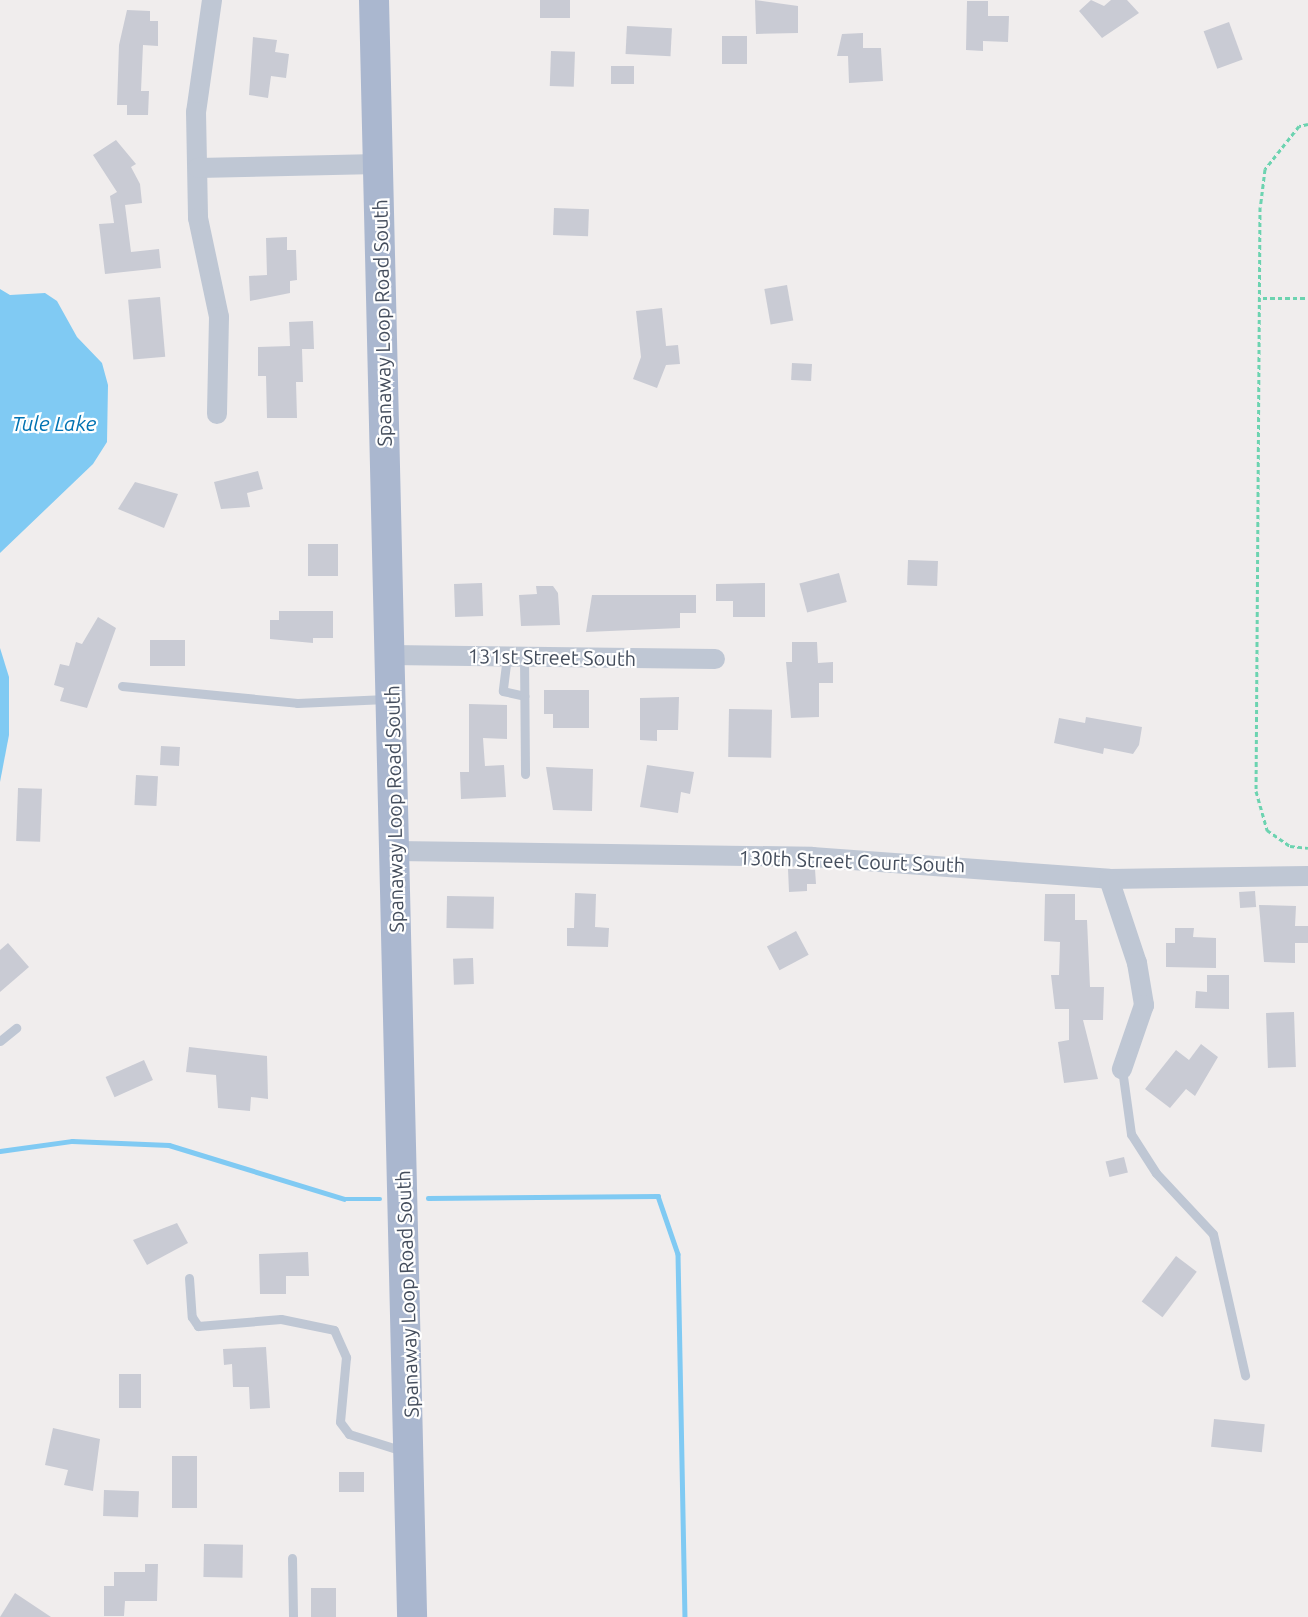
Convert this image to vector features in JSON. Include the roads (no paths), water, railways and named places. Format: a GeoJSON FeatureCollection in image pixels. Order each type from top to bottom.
{"type":"FeatureCollection","features":[{"type":"Feature","properties":{"kind":"main road","name":"Spanaway Loop Road South"},"geometry":{"type":"LineString","coordinates":[[374,0],[394,851],[412,1451],[412,1617]]}},
{"type":"Feature","properties":{"kind":"street"},"geometry":{"type":"LineString","coordinates":[[212,0],[196,112],[202,243],[219,317],[217,414]]}},
{"type":"Feature","properties":{"kind":"street"},"geometry":{"type":"LineString","coordinates":[[198,168],[378,164]]}},
{"type":"Feature","properties":{"kind":"street","name":"131st Street South"},"geometry":{"type":"LineString","coordinates":[[390,655],[715,659]]}},
{"type":"Feature","properties":{"kind":"street","name":"130th Street Court South"},"geometry":{"type":"LineString","coordinates":[[394,851],[812,856],[1109,879],[1308,876]]}},
{"type":"Feature","properties":{"kind":"street"},"geometry":{"type":"LineString","coordinates":[[1109,879],[1137,963],[1144,1005],[1122,1069]]}},
{"type":"Feature","properties":{"kind":"lane"},"geometry":{"type":"LineString","coordinates":[[515,656],[524,696],[525,774]]}},
{"type":"Feature","properties":{"kind":"lane"},"geometry":{"type":"LineString","coordinates":[[515,656],[503,691],[524,696]]}},
{"type":"Feature","properties":{"kind":"lane"},"geometry":{"type":"LineString","coordinates":[[122,686],[297,703],[391,699]]}},
{"type":"Feature","properties":{"kind":"lane"},"geometry":{"type":"LineString","coordinates":[[0,1041],[16,1028]]}},
{"type":"Feature","properties":{"kind":"lane"},"geometry":{"type":"LineString","coordinates":[[1122,1069],[1131,1134],[1156,1173],[1213,1234],[1245,1375]]}},
{"type":"Feature","properties":{"kind":"lane"},"geometry":{"type":"LineString","coordinates":[[189,1278],[192,1317],[198,1326],[281,1319],[334,1330],[346,1357],[340,1422],[349,1434],[412,1451]]}},
{"type":"Feature","properties":{"kind":"lane"},"geometry":{"type":"LineString","coordinates":[[292,1558],[292,1617]]}},
{"type":"Feature","properties":{"kind":"water","name":"Tule Lake"},"geometry":{"type":"Polygon","coordinates":[[[0,289],[10,295],[45,293],[57,301],[77,337],[102,363],[108,385],[107,442],[93,464],[0,553],[0,289]]]}},
{"type":"Feature","properties":{"kind":"water"},"geometry":{"type":"Polygon","coordinates":[[[0,648],[9,677],[9,735],[0,782],[0,648]]]}},
{"type":"Feature","properties":{"kind":"waterway"},"geometry":{"type":"LineString","coordinates":[[0,1151],[72,1141],[169,1145],[344,1199],[380,1199]]}},
{"type":"Feature","properties":{"kind":"waterway"},"geometry":{"type":"LineString","coordinates":[[428,1198],[658,1196],[678,1254],[685,1617]]}}]}
